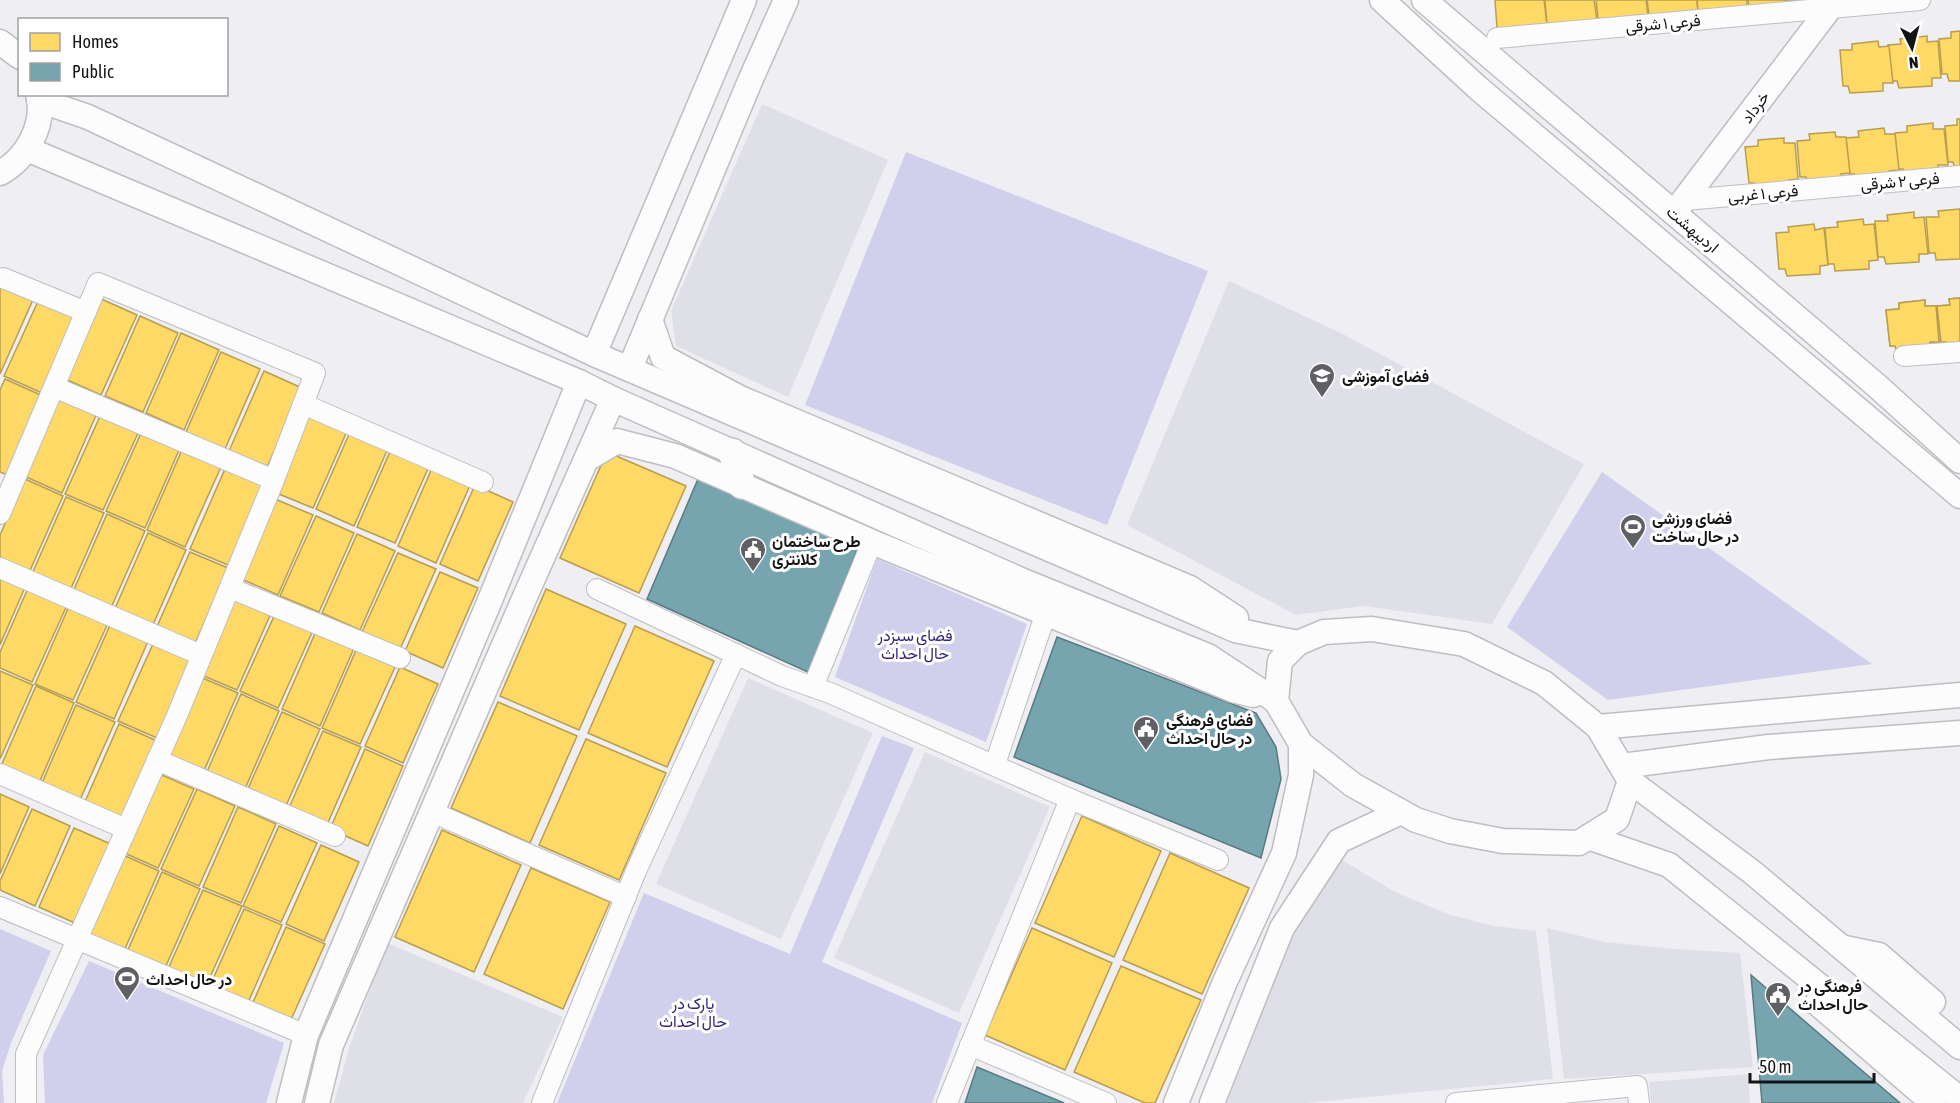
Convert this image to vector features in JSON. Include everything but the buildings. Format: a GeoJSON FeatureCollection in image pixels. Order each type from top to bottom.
{"type":"FeatureCollection","features":[{"type":"Feature","properties":{"kind":"main road"},"geometry":{"type":"LineString","coordinates":[[732,452],[742,485]]}},
{"type":"Feature","properties":{"kind":"street"},"geometry":{"type":"LineString","coordinates":[[594,354],[744,0]]}},
{"type":"Feature","properties":{"kind":"street"},"geometry":{"type":"LineString","coordinates":[[630,368],[786,0]]}},
{"type":"Feature","properties":{"kind":"street"},"geometry":{"type":"LineString","coordinates":[[1382,0],[1478,88],[1960,496]]}},
{"type":"Feature","properties":{"kind":"street","name":"اردیبهشت"},"geometry":{"type":"LineString","coordinates":[[1424,0],[1680,206],[1960,461]]}},
{"type":"Feature","properties":{"kind":"street","name":"فرعی ۱ شرقی"},"geometry":{"type":"LineString","coordinates":[[1497,38],[1828,5],[1920,0]]}},
{"type":"Feature","properties":{"kind":"street","name":"خرداد"},"geometry":{"type":"LineString","coordinates":[[1680,206],[1828,5]]}},
{"type":"Feature","properties":{"kind":"street"},"geometry":{"type":"LineString","coordinates":[[0,42],[18,56]]}},
{"type":"Feature","properties":{"kind":"street"},"geometry":{"type":"LineString","coordinates":[[0,173],[11,167],[27,149],[37,126],[38,97],[88,117],[594,354],[1235,630],[1298,643]]}},
{"type":"Feature","properties":{"kind":"street"},"geometry":{"type":"LineString","coordinates":[[27,149],[579,382],[1021,580],[1208,656],[1276,700],[1301,744],[1353,785],[1416,820],[1450,831],[1503,841],[1579,843],[1617,819],[1626,774]]}},
{"type":"Feature","properties":{"kind":"street","name":"فرعی ۲ شرقی"},"geometry":{"type":"LineString","coordinates":[[1840,187],[1960,176]]}},
{"type":"Feature","properties":{"kind":"street","name":"فرعی ۱ غربی"},"geometry":{"type":"LineString","coordinates":[[1680,206],[1840,187]]}},
{"type":"Feature","properties":{"kind":"street"},"geometry":{"type":"LineString","coordinates":[[3,278],[86,312]]}},
{"type":"Feature","properties":{"kind":"street"},"geometry":{"type":"LineString","coordinates":[[0,514],[6,482],[54,387],[98,283],[315,373],[230,588],[157,760],[26,1054],[26,1103]]}},
{"type":"Feature","properties":{"kind":"street"},"geometry":{"type":"LineString","coordinates":[[650,319],[663,357],[740,398],[1190,588],[1265,638]]}},
{"type":"Feature","properties":{"kind":"street"},"geometry":{"type":"LineString","coordinates":[[1904,356],[1960,352]]}},
{"type":"Feature","properties":{"kind":"street"},"geometry":{"type":"LineString","coordinates":[[289,1103],[306,1035],[488,605],[579,382]]}},
{"type":"Feature","properties":{"kind":"street"},"geometry":{"type":"LineString","coordinates":[[54,387],[274,480]]}},
{"type":"Feature","properties":{"kind":"street"},"geometry":{"type":"LineString","coordinates":[[316,1103],[331,1045],[613,399]]}},
{"type":"Feature","properties":{"kind":"street"},"geometry":{"type":"LineString","coordinates":[[303,404],[483,482]]}},
{"type":"Feature","properties":{"kind":"street"},"geometry":{"type":"LineString","coordinates":[[587,459],[617,441],[675,456],[872,542],[1233,690],[1276,700]]}},
{"type":"Feature","properties":{"kind":"street"},"geometry":{"type":"LineString","coordinates":[[813,687],[872,542]]}},
{"type":"Feature","properties":{"kind":"street"},"geometry":{"type":"LineString","coordinates":[[0,568],[201,655]]}},
{"type":"Feature","properties":{"kind":"street"},"geometry":{"type":"LineString","coordinates":[[230,588],[400,658]]}},
{"type":"Feature","properties":{"kind":"street"},"geometry":{"type":"LineString","coordinates":[[597,589],[782,676],[813,687],[1218,860]]}},
{"type":"Feature","properties":{"kind":"street"},"geometry":{"type":"LineString","coordinates":[[995,764],[1046,613]]}},
{"type":"Feature","properties":{"kind":"street"},"geometry":{"type":"LineString","coordinates":[[1276,700],[1280,661],[1298,643],[1324,632],[1372,629],[1464,644],[1544,684],[1598,727],[1626,774],[1752,872],[1960,1047]]}},
{"type":"Feature","properties":{"kind":"street"},"geometry":{"type":"LineString","coordinates":[[542,1103],[626,897],[736,654]]}},
{"type":"Feature","properties":{"kind":"street"},"geometry":{"type":"LineString","coordinates":[[1598,727],[1960,695]]}},
{"type":"Feature","properties":{"kind":"street"},"geometry":{"type":"LineString","coordinates":[[1626,774],[1769,747],[1960,734]]}},
{"type":"Feature","properties":{"kind":"street"},"geometry":{"type":"LineString","coordinates":[[1176,1103],[1224,984],[1284,853],[1301,775],[1301,744]]}},
{"type":"Feature","properties":{"kind":"street"},"geometry":{"type":"LineString","coordinates":[[157,760],[335,836]]}},
{"type":"Feature","properties":{"kind":"street"},"geometry":{"type":"LineString","coordinates":[[0,774],[126,829]]}},
{"type":"Feature","properties":{"kind":"street"},"geometry":{"type":"LineString","coordinates":[[946,1103],[1071,799]]}},
{"type":"Feature","properties":{"kind":"street"},"geometry":{"type":"LineString","coordinates":[[432,812],[626,897]]}},
{"type":"Feature","properties":{"kind":"street"},"geometry":{"type":"LineString","coordinates":[[1212,1103],[1282,928],[1339,841],[1401,812]]}},
{"type":"Feature","properties":{"kind":"street"},"geometry":{"type":"LineString","coordinates":[[1588,837],[1669,865],[1960,1099]]}},
{"type":"Feature","properties":{"kind":"street"},"geometry":{"type":"LineString","coordinates":[[0,908],[306,1035]]}},
{"type":"Feature","properties":{"kind":"street"},"geometry":{"type":"LineString","coordinates":[[1842,947],[1879,956],[1960,1026]]}},
{"type":"Feature","properties":{"kind":"street"},"geometry":{"type":"LineString","coordinates":[[1782,955],[1818,1005],[1933,1103]]}},
{"type":"Feature","properties":{"kind":"street"},"geometry":{"type":"LineString","coordinates":[[970,1045],[1106,1103]]}},
{"type":"Feature","properties":{"kind":"street"},"geometry":{"type":"LineString","coordinates":[[1456,1103],[1637,1086],[1639,1103]]}},
{"type":"Feature","properties":{"kind":"shaded area"},"geometry":{"type":"Polygon","coordinates":[[[762,104],[888,160],[788,397],[676,346],[671,311],[762,104]]]}},
{"type":"Feature","properties":{"kind":"shaded area","name":"فضای آموزشی"},"geometry":{"type":"Polygon","coordinates":[[[1229,281],[1343,334],[1584,464],[1492,624],[1364,606],[1296,615],[1127,525],[1229,281]]]}},
{"type":"Feature","properties":{"kind":"shaded area"},"geometry":{"type":"Polygon","coordinates":[[[748,678],[873,733],[781,939],[656,884],[748,678]]]}},
{"type":"Feature","properties":{"kind":"shaded area"},"geometry":{"type":"Polygon","coordinates":[[[925,752],[1050,807],[959,1013],[834,958],[925,752]]]}},
{"type":"Feature","properties":{"kind":"shaded area"},"geometry":{"type":"Polygon","coordinates":[[[1342,860],[1395,892],[1448,914],[1494,926],[1536,931],[1553,1079],[1307,1103],[1227,1103],[1296,927],[1342,860]]]}},
{"type":"Feature","properties":{"kind":"shaded area"},"geometry":{"type":"Polygon","coordinates":[[[1547,928],[1605,942],[1740,953],[1753,1067],[1564,1079],[1547,928]]]}},
{"type":"Feature","properties":{"kind":"shaded area"},"geometry":{"type":"Polygon","coordinates":[[[387,943],[563,1017],[523,1103],[334,1103],[350,1045],[387,943]]]}},
{"type":"Feature","properties":{"kind":"shaded area"},"geometry":{"type":"Polygon","coordinates":[[[1748,1074],[1750,1103],[1651,1103],[1649,1082],[1748,1074]]]}},
{"type":"Feature","properties":{"kind":"green space"},"geometry":{"type":"Polygon","coordinates":[[[906,152],[1208,271],[1107,525],[805,405],[906,152]]]}},
{"type":"Feature","properties":{"kind":"green space","name":"فضای ورزشی در حال ساخت"},"geometry":{"type":"Polygon","coordinates":[[[1602,472],[1872,664],[1608,700],[1507,627],[1602,472]]]}},
{"type":"Feature","properties":{"kind":"green space","name":"فضای سبزدر حال احداث"},"geometry":{"type":"Polygon","coordinates":[[[877,559],[1027,624],[986,742],[835,677],[877,559]]]}},
{"type":"Feature","properties":{"kind":"green space","name":"پارک در حال احداث"},"geometry":{"type":"Polygon","coordinates":[[[882,736],[914,748],[822,962],[962,1023],[932,1103],[557,1103],[644,893],[790,954],[882,736]]]}},
{"type":"Feature","properties":{"kind":"green space"},"geometry":{"type":"Polygon","coordinates":[[[0,929],[51,951],[11,1043],[2,1071],[4,1103],[0,1103],[0,929]]]}},
{"type":"Feature","properties":{"kind":"green space","name":"در حال احداث"},"geometry":{"type":"Polygon","coordinates":[[[89,961],[284,1043],[266,1103],[45,1103],[43,1055],[89,961]]]}},
{"type":"Feature","properties":{"kind":"place","name":"فضای آموزشی"},"geometry":{"type":"Point","coordinates":[1322,399]}},
{"type":"Feature","properties":{"kind":"place","name":"فضای ورزشی در حال ساخت"},"geometry":{"type":"Point","coordinates":[1633,550]}},
{"type":"Feature","properties":{"kind":"place","name":"طرح ساختمان کلانتری"},"geometry":{"type":"Point","coordinates":[753,573]}},
{"type":"Feature","properties":{"kind":"place","name":"فضای فرهنگی در حال احداث"},"geometry":{"type":"Point","coordinates":[1146,752]}},
{"type":"Feature","properties":{"kind":"place","name":"در حال احداث"},"geometry":{"type":"Point","coordinates":[127,1002]}},
{"type":"Feature","properties":{"kind":"place","name":"فرهنگی در حال احداث"},"geometry":{"type":"Point","coordinates":[1778,1018]}}]}
